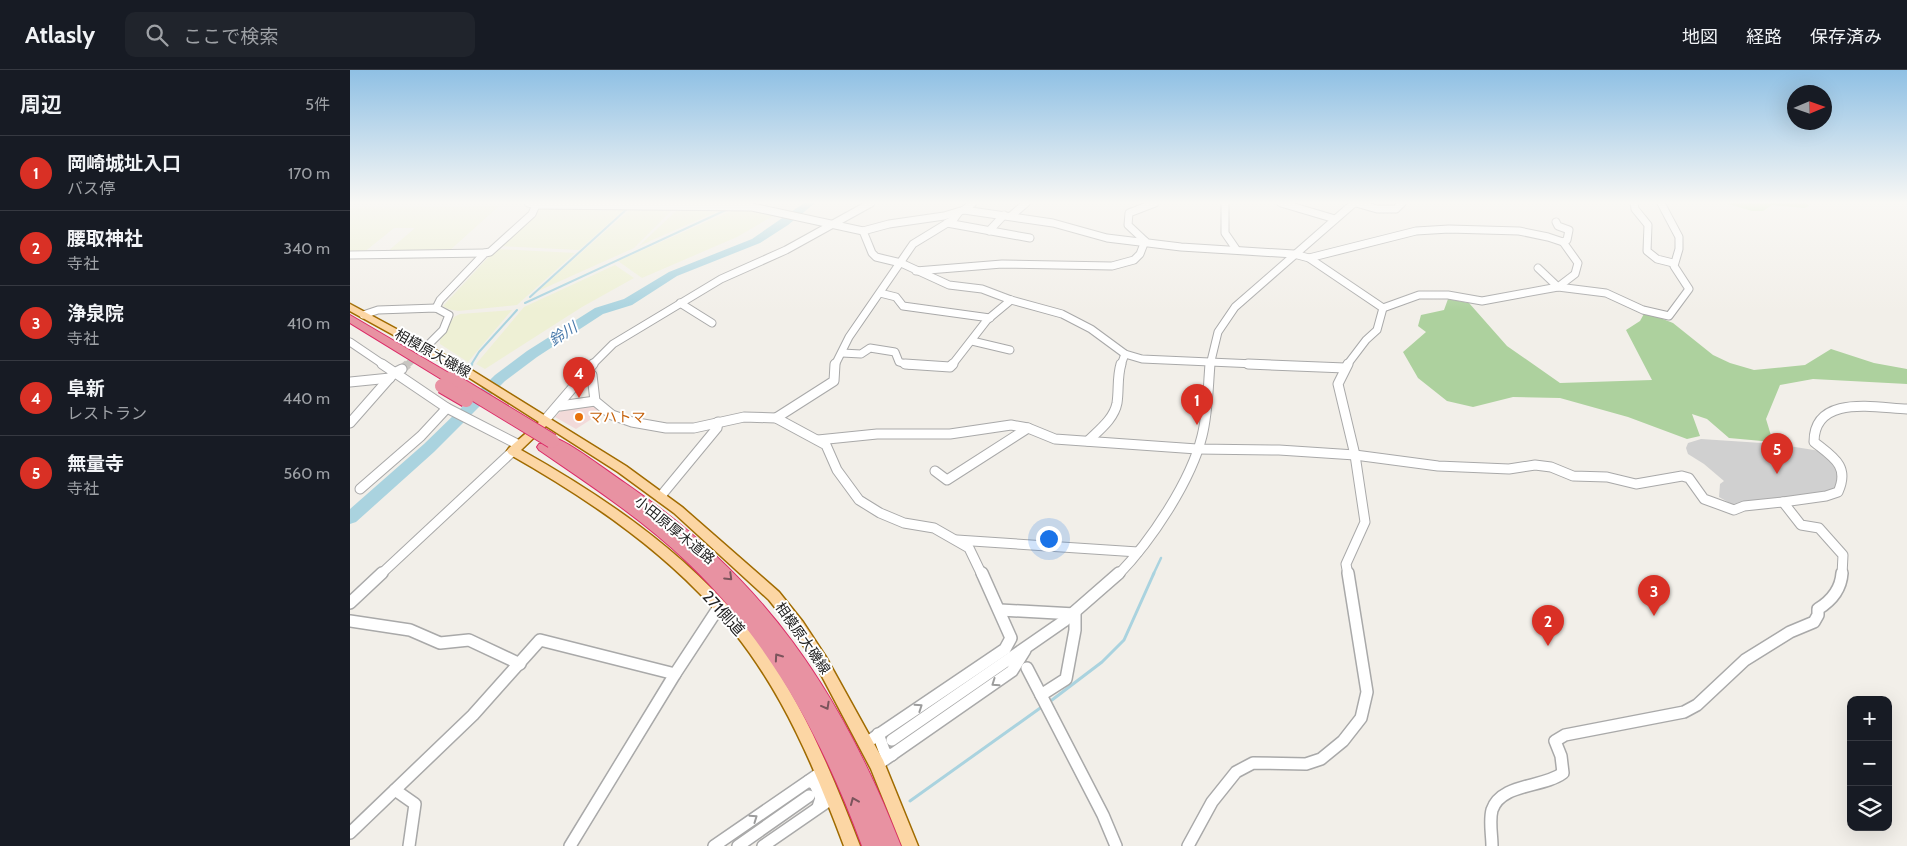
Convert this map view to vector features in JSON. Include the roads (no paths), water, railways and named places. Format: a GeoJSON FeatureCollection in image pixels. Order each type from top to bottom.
{"type":"FeatureCollection","features":[{"type":"Feature","properties":{"kind":"highway","name":"小田原厚木道路"},"geometry":{"type":"LineString","coordinates":[[350,318],[446,382]]}},
{"type":"Feature","properties":{"kind":"highway","name":"小田原厚木道路"},"geometry":{"type":"LineString","coordinates":[[350,329],[446,382],[548,444],[662,517],[703,551],[768,618],[806,670],[849,748],[879,814],[891,846]]}},
{"type":"Feature","properties":{"kind":"highway","name":"小田原厚木道路"},"geometry":{"type":"LineString","coordinates":[[548,444],[654,524],[694,558],[758,628],[793,679],[834,755],[872,846]]}},
{"type":"Feature","properties":{"kind":"main road","name":"相模原大磯線"},"geometry":{"type":"LineString","coordinates":[[350,307],[424,350],[461,368],[622,469],[678,510],[774,596],[798,626],[821,660],[877,765],[910,846]]}},
{"type":"Feature","properties":{"kind":"main road"},"geometry":{"type":"LineString","coordinates":[[516,448],[545,420]]}},
{"type":"Feature","properties":{"kind":"main road","name":"271側道"},"geometry":{"type":"LineString","coordinates":[[516,448],[602,505],[692,579],[719,607],[758,655],[779,688],[823,771],[852,846]]}},
{"type":"Feature","properties":{"kind":"street"},"geometry":{"type":"LineString","coordinates":[[436,308],[440,300],[502,239]]}},
{"type":"Feature","properties":{"kind":"street"},"geometry":{"type":"LineString","coordinates":[[545,420],[560,406],[603,352],[613,344],[721,279],[805,239]]}},
{"type":"Feature","properties":{"kind":"street"},"geometry":{"type":"LineString","coordinates":[[867,239],[872,253],[876,257],[901,263],[949,285],[982,289],[1011,300],[1062,314],[1091,328],[1125,354],[1142,359],[1345,368]]}},
{"type":"Feature","properties":{"kind":"street"},"geometry":{"type":"LineString","coordinates":[[776,418],[834,381],[835,364],[849,337],[918,239]]}},
{"type":"Feature","properties":{"kind":"street"},"geometry":{"type":"LineString","coordinates":[[1134,239],[1181,247],[1236,249],[1294,254],[1309,258],[1383,308]]}},
{"type":"Feature","properties":{"kind":"street"},"geometry":{"type":"LineString","coordinates":[[1229,239],[1236,249]]}},
{"type":"Feature","properties":{"kind":"street"},"geometry":{"type":"LineString","coordinates":[[892,740],[1075,614],[1114,579],[1138,552],[1162,519],[1198,449],[1204,428],[1217,333],[1226,316],[1242,299],[1311,239]]}},
{"type":"Feature","properties":{"kind":"street"},"geometry":{"type":"LineString","coordinates":[[1309,258],[1385,239]]}},
{"type":"Feature","properties":{"kind":"street"},"geometry":{"type":"LineString","coordinates":[[1552,239],[1563,242],[1578,263],[1575,274],[1558,287]]}},
{"type":"Feature","properties":{"kind":"street"},"geometry":{"type":"LineString","coordinates":[[1563,242],[1567,239]]}},
{"type":"Feature","properties":{"kind":"street"},"geometry":{"type":"LineString","coordinates":[[1383,308],[1419,295],[1448,295],[1491,301],[1543,288],[1558,287],[1606,293],[1638,308],[1669,316],[1689,289],[1688,281],[1673,264],[1657,259],[1647,251],[1647,239]]}},
{"type":"Feature","properties":{"kind":"street"},"geometry":{"type":"LineString","coordinates":[[1673,264],[1679,249],[1678,239]]}},
{"type":"Feature","properties":{"kind":"street"},"geometry":{"type":"LineString","coordinates":[[916,270],[1002,264],[1125,264],[1134,260],[1140,254],[1144,240]]}},
{"type":"Feature","properties":{"kind":"street"},"geometry":{"type":"LineString","coordinates":[[350,255],[486,253]]}},
{"type":"Feature","properties":{"kind":"street"},"geometry":{"type":"LineString","coordinates":[[1538,268],[1558,287]]}},
{"type":"Feature","properties":{"kind":"street"},"geometry":{"type":"LineString","coordinates":[[880,293],[896,297],[903,306],[990,318]]}},
{"type":"Feature","properties":{"kind":"street"},"geometry":{"type":"LineString","coordinates":[[842,353],[860,354],[870,348],[878,349],[894,352],[899,362],[909,365],[950,367],[990,318],[1011,300]]}},
{"type":"Feature","properties":{"kind":"street"},"geometry":{"type":"LineString","coordinates":[[680,303],[712,323]]}},
{"type":"Feature","properties":{"kind":"street"},"geometry":{"type":"LineString","coordinates":[[363,315],[378,310],[436,308],[449,315],[449,320],[424,350]]}},
{"type":"Feature","properties":{"kind":"street"},"geometry":{"type":"LineString","coordinates":[[1188,846],[1226,780],[1244,766],[1262,762],[1313,762],[1331,753],[1347,736],[1364,711],[1366,692],[1346,564],[1349,554],[1363,533],[1365,522],[1355,454],[1338,392],[1338,384],[1345,368],[1366,340],[1377,330],[1383,308]]}},
{"type":"Feature","properties":{"kind":"street"},"geometry":{"type":"LineString","coordinates":[[972,341],[1010,350]]}},
{"type":"Feature","properties":{"kind":"street"},"geometry":{"type":"LineString","coordinates":[[350,342],[448,408],[484,426],[516,448],[350,603]]}},
{"type":"Feature","properties":{"kind":"street"},"geometry":{"type":"LineString","coordinates":[[1088,441],[1112,417],[1117,404],[1118,373],[1125,354]]}},
{"type":"Feature","properties":{"kind":"street"},"geometry":{"type":"LineString","coordinates":[[588,372],[592,375],[595,402]]}},
{"type":"Feature","properties":{"kind":"street"},"geometry":{"type":"LineString","coordinates":[[350,382],[395,373]]}},
{"type":"Feature","properties":{"kind":"street"},"geometry":{"type":"LineString","coordinates":[[350,422],[395,373]]}},
{"type":"Feature","properties":{"kind":"street"},"geometry":{"type":"LineString","coordinates":[[560,406],[595,402],[612,415],[632,422],[666,428],[694,428],[751,416],[776,418],[826,445],[842,478],[859,500],[888,517],[904,523],[934,528],[969,548],[1000,610],[1011,638],[1005,649],[866,743]]}},
{"type":"Feature","properties":{"kind":"street"},"geometry":{"type":"LineString","coordinates":[[360,489],[421,436],[448,408]]}},
{"type":"Feature","properties":{"kind":"street"},"geometry":{"type":"LineString","coordinates":[[818,440],[877,434],[950,434],[1011,425],[1028,428],[1055,439],[1198,449],[1280,450],[1355,454],[1438,466],[1509,469],[1535,465],[1551,467],[1573,476],[1607,477],[1636,484],[1682,476],[1689,478],[1704,498],[1734,510],[1744,506],[1826,496],[1838,492],[1844,482],[1843,469],[1832,456],[1814,442],[1813,436],[1824,416],[1832,410],[1855,408],[1907,409]]}},
{"type":"Feature","properties":{"kind":"street"},"geometry":{"type":"LineString","coordinates":[[660,498],[717,428],[718,422]]}},
{"type":"Feature","properties":{"kind":"street"},"geometry":{"type":"LineString","coordinates":[[935,471],[947,480],[1028,428]]}},
{"type":"Feature","properties":{"kind":"street"},"geometry":{"type":"LineString","coordinates":[[1492,846],[1492,810],[1501,796],[1514,789],[1556,781],[1563,773],[1561,756],[1555,741],[1565,736],[1684,712],[1697,704],[1746,660],[1790,632],[1814,622],[1818,615],[1818,609],[1828,602],[1841,583],[1843,556],[1819,528],[1800,525],[1783,502]]}},
{"type":"Feature","properties":{"kind":"street"},"geometry":{"type":"LineString","coordinates":[[955,540],[1138,552]]}},
{"type":"Feature","properties":{"kind":"street"},"geometry":{"type":"LineString","coordinates":[[570,846],[675,674],[719,607]]}},
{"type":"Feature","properties":{"kind":"street"},"geometry":{"type":"LineString","coordinates":[[1000,610],[1075,614]]}},
{"type":"Feature","properties":{"kind":"street"},"geometry":{"type":"LineString","coordinates":[[1045,702],[1066,679],[1075,614]]}},
{"type":"Feature","properties":{"kind":"street"},"geometry":{"type":"LineString","coordinates":[[350,622],[410,630],[440,643],[469,640],[520,664]]}},
{"type":"Feature","properties":{"kind":"street"},"geometry":{"type":"LineString","coordinates":[[350,833],[473,715],[540,640],[675,674]]}},
{"type":"Feature","properties":{"kind":"street"},"geometry":{"type":"LineString","coordinates":[[877,765],[1012,671],[1026,648]]}},
{"type":"Feature","properties":{"kind":"street"},"geometry":{"type":"LineString","coordinates":[[1027,668],[1103,815],[1116,846]]}},
{"type":"Feature","properties":{"kind":"street"},"geometry":{"type":"LineString","coordinates":[[878,734],[878,739],[885,753],[892,755]]}},
{"type":"Feature","properties":{"kind":"street"},"geometry":{"type":"LineString","coordinates":[[714,846],[823,771]]}},
{"type":"Feature","properties":{"kind":"street"},"geometry":{"type":"LineString","coordinates":[[809,781],[815,784],[821,798],[818,808]]}},
{"type":"Feature","properties":{"kind":"street"},"geometry":{"type":"LineString","coordinates":[[395,790],[415,804],[415,815],[409,846]]}},
{"type":"Feature","properties":{"kind":"street"},"geometry":{"type":"LineString","coordinates":[[738,846],[809,796]]}},
{"type":"Feature","properties":{"kind":"street"},"geometry":{"type":"LineString","coordinates":[[762,846],[834,797]]}},
{"type":"Feature","properties":{"kind":"waterway"},"geometry":{"type":"LineString","coordinates":[[530,297],[594,239]]}},
{"type":"Feature","properties":{"kind":"waterway"},"geometry":{"type":"LineString","coordinates":[[525,303],[663,239]]}},
{"type":"Feature","properties":{"kind":"waterway","name":"鈴川"},"geometry":{"type":"LineString","coordinates":[[350,518],[429,448],[500,378],[532,354],[599,311],[628,302],[673,274],[759,239]]}},
{"type":"Feature","properties":{"kind":"waterway"},"geometry":{"type":"LineString","coordinates":[[471,365],[479,352],[517,310]]}},
{"type":"Feature","properties":{"kind":"waterway"},"geometry":{"type":"LineString","coordinates":[[462,381],[472,364]]}},
{"type":"Feature","properties":{"kind":"waterway"},"geometry":{"type":"LineString","coordinates":[[1153,575],[1161,558]]}},
{"type":"Feature","properties":{"kind":"waterway"},"geometry":{"type":"LineString","coordinates":[[1048,703],[1102,662],[1124,640],[1154,573]]}},
{"type":"Feature","properties":{"kind":"waterway"},"geometry":{"type":"LineString","coordinates":[[910,801],[1043,706]]}},
{"type":"Feature","properties":{"kind":"tunnel"},"geometry":{"type":"LineString","coordinates":[[407,365],[420,353]]}},
{"type":"Feature","properties":{"kind":"tunnel"},"geometry":{"type":"LineString","coordinates":[[402,369],[408,364]]}},
{"type":"Feature","properties":{"kind":"place","name":"阜新"},"geometry":{"type":"Point","coordinates":[579,398]}},
{"type":"Feature","properties":{"kind":"place","name":"マハトマ"},"geometry":{"type":"Point","coordinates":[579,417]}},
{"type":"Feature","properties":{"kind":"place","name":"岡崎城址入口"},"geometry":{"type":"Point","coordinates":[1197,425]}},
{"type":"Feature","properties":{"kind":"place","name":"無量寺"},"geometry":{"type":"Point","coordinates":[1777,474]}},
{"type":"Feature","properties":{"kind":"place","name":"浄泉院"},"geometry":{"type":"Point","coordinates":[1654,616]}},
{"type":"Feature","properties":{"kind":"place","name":"腰取神社"},"geometry":{"type":"Point","coordinates":[1548,646]}}]}
